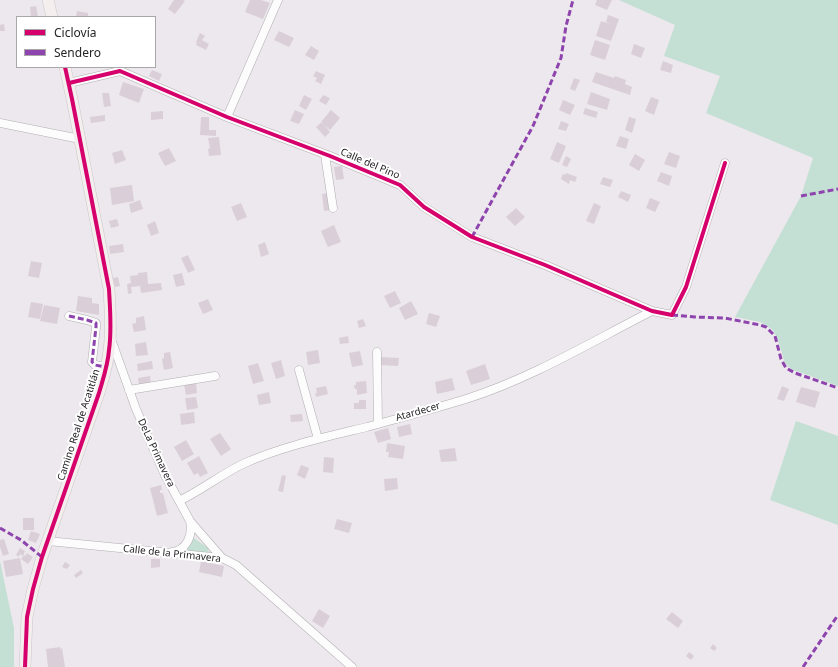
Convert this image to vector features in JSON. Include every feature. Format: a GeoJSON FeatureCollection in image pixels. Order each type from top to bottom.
{"type":"FeatureCollection","features":[{"type":"Feature","properties":{"kind":"main road"},"geometry":{"type":"LineString","coordinates":[[48,0],[52,16]]}},
{"type":"Feature","properties":{"kind":"main road","name":"Camino Real de Acatitlán"},"geometry":{"type":"LineString","coordinates":[[25,667],[27,617],[33,589],[99,392],[106,367],[111,336],[109,289],[65,68]]}},
{"type":"Feature","properties":{"kind":"street"},"geometry":{"type":"LineString","coordinates":[[227,116],[278,0]]}},
{"type":"Feature","properties":{"kind":"street","name":"Calle del Pino"},"geometry":{"type":"LineString","coordinates":[[69,83],[120,71],[227,116],[400,185],[424,207],[472,238],[545,265],[652,310]]}},
{"type":"Feature","properties":{"kind":"street"},"geometry":{"type":"LineString","coordinates":[[0,123],[80,139]]}},
{"type":"Feature","properties":{"kind":"street"},"geometry":{"type":"LineString","coordinates":[[325,155],[333,208]]}},
{"type":"Feature","properties":{"kind":"street"},"geometry":{"type":"LineString","coordinates":[[652,310],[672,315],[686,287],[725,163]]}},
{"type":"Feature","properties":{"kind":"street","name":"Atardecer"},"geometry":{"type":"LineString","coordinates":[[180,501],[195,494],[244,463],[269,454],[318,439],[378,424],[496,388],[550,364],[652,310]]}},
{"type":"Feature","properties":{"kind":"street"},"geometry":{"type":"LineString","coordinates":[[68,316],[96,323],[92,364],[106,367]]}},
{"type":"Feature","properties":{"kind":"street","name":"DeLa Primavera"},"geometry":{"type":"LineString","coordinates":[[111,336],[130,390],[162,468],[190,521],[222,558]]}},
{"type":"Feature","properties":{"kind":"street"},"geometry":{"type":"LineString","coordinates":[[377,352],[378,424]]}},
{"type":"Feature","properties":{"kind":"street"},"geometry":{"type":"LineString","coordinates":[[299,370],[318,439]]}},
{"type":"Feature","properties":{"kind":"street"},"geometry":{"type":"LineString","coordinates":[[130,390],[215,376]]}},
{"type":"Feature","properties":{"kind":"street"},"geometry":{"type":"LineString","coordinates":[[166,552],[179,550],[186,544],[190,535],[190,521]]}},
{"type":"Feature","properties":{"kind":"street","name":"Calle de la Primavera"},"geometry":{"type":"LineString","coordinates":[[48,541],[222,558],[236,565],[352,667]]}},
{"type":"Feature","properties":{"kind":"green space"},"geometry":{"type":"Polygon","coordinates":[[[619,0],[838,0],[838,386],[791,369],[785,363],[778,340],[773,330],[760,322],[735,317],[801,196],[813,158],[706,113],[720,76],[664,56],[675,25],[619,0]]]}},
{"type":"Feature","properties":{"kind":"green space"},"geometry":{"type":"Polygon","coordinates":[[[796,421],[838,436],[838,525],[770,500],[796,421]]]}},
{"type":"Feature","properties":{"kind":"green space"},"geometry":{"type":"Polygon","coordinates":[[[194,538],[208,548],[209,552],[184,550],[191,544],[194,538]]]}},
{"type":"Feature","properties":{"kind":"green space"},"geometry":{"type":"Polygon","coordinates":[[[0,561],[14,628],[14,667],[0,667],[0,561]]]}},
{"type":"Feature","properties":{"kind":"building"},"geometry":{"type":"Polygon","coordinates":[[[174,0],[185,1],[175,14],[168,9],[174,0]]]}},
{"type":"Feature","properties":{"kind":"building"},"geometry":{"type":"Polygon","coordinates":[[[250,0],[261,0],[270,3],[263,19],[245,12],[250,0]]]}},
{"type":"Feature","properties":{"kind":"building"},"geometry":{"type":"Polygon","coordinates":[[[597,0],[612,0],[607,10],[595,5],[597,0]]]}},
{"type":"Feature","properties":{"kind":"building"},"geometry":{"type":"Polygon","coordinates":[[[36,6],[38,16],[31,16],[30,7],[36,6]]]}},
{"type":"Feature","properties":{"kind":"building"},"geometry":{"type":"Polygon","coordinates":[[[77,11],[88,13],[88,16],[76,16],[77,11]]]}},
{"type":"Feature","properties":{"kind":"building"},"geometry":{"type":"Polygon","coordinates":[[[608,15],[619,19],[611,41],[596,36],[601,21],[610,24],[606,22],[608,15]]]}},
{"type":"Feature","properties":{"kind":"building"},"geometry":{"type":"Polygon","coordinates":[[[4,24],[5,31],[0,31],[0,25],[4,24]]]}},
{"type":"Feature","properties":{"kind":"building"},"geometry":{"type":"Polygon","coordinates":[[[279,31],[294,38],[289,47],[274,40],[279,31]]]}},
{"type":"Feature","properties":{"kind":"building"},"geometry":{"type":"Polygon","coordinates":[[[200,33],[205,36],[202,40],[209,44],[206,50],[196,45],[200,33]]]}},
{"type":"Feature","properties":{"kind":"building"},"geometry":{"type":"Polygon","coordinates":[[[595,40],[610,45],[605,60],[590,55],[595,40]]]}},
{"type":"Feature","properties":{"kind":"building"},"geometry":{"type":"Polygon","coordinates":[[[634,44],[645,48],[641,58],[631,54],[634,44]]]}},
{"type":"Feature","properties":{"kind":"building"},"geometry":{"type":"Polygon","coordinates":[[[311,46],[319,51],[314,60],[305,55],[311,46]]]}},
{"type":"Feature","properties":{"kind":"building"},"geometry":{"type":"Polygon","coordinates":[[[663,61],[673,65],[671,73],[660,70],[663,61]]]}},
{"type":"Feature","properties":{"kind":"building"},"geometry":{"type":"Polygon","coordinates":[[[152,70],[162,74],[159,81],[149,76],[152,70]]]}},
{"type":"Feature","properties":{"kind":"building"},"geometry":{"type":"Polygon","coordinates":[[[316,71],[325,75],[321,84],[315,81],[317,78],[313,76],[316,71]]]}},
{"type":"Feature","properties":{"kind":"building"},"geometry":{"type":"Polygon","coordinates":[[[596,72],[626,80],[625,84],[632,87],[630,95],[592,82],[596,72]]]}},
{"type":"Feature","properties":{"kind":"building"},"geometry":{"type":"Polygon","coordinates":[[[574,78],[580,80],[575,91],[570,89],[574,78]]]}},
{"type":"Feature","properties":{"kind":"building"},"geometry":{"type":"Polygon","coordinates":[[[123,82],[144,89],[139,103],[119,95],[123,82]]]}},
{"type":"Feature","properties":{"kind":"building"},"geometry":{"type":"Polygon","coordinates":[[[591,92],[610,99],[607,110],[587,104],[591,92]]]}},
{"type":"Feature","properties":{"kind":"building"},"geometry":{"type":"Polygon","coordinates":[[[102,93],[109,93],[111,106],[104,107],[102,93]]]}},
{"type":"Feature","properties":{"kind":"building"},"geometry":{"type":"Polygon","coordinates":[[[304,95],[312,99],[306,110],[299,106],[304,95]]]}},
{"type":"Feature","properties":{"kind":"building"},"geometry":{"type":"Polygon","coordinates":[[[323,95],[330,98],[326,105],[319,101],[323,95]]]}},
{"type":"Feature","properties":{"kind":"building"},"geometry":{"type":"Polygon","coordinates":[[[651,97],[659,100],[654,115],[645,111],[651,97]]]}},
{"type":"Feature","properties":{"kind":"building"},"geometry":{"type":"Polygon","coordinates":[[[563,100],[575,105],[570,115],[559,110],[563,100]]]}},
{"type":"Feature","properties":{"kind":"building"},"geometry":{"type":"Polygon","coordinates":[[[585,108],[598,112],[596,118],[583,114],[585,108]]]}},
{"type":"Feature","properties":{"kind":"building"},"geometry":{"type":"Polygon","coordinates":[[[295,110],[304,114],[299,124],[290,121],[295,110]]]}},
{"type":"Feature","properties":{"kind":"building"},"geometry":{"type":"Polygon","coordinates":[[[331,110],[340,118],[330,130],[321,122],[331,110]]]}},
{"type":"Feature","properties":{"kind":"building"},"geometry":{"type":"Polygon","coordinates":[[[163,111],[163,119],[151,120],[151,112],[163,111]]]}},
{"type":"Feature","properties":{"kind":"building"},"geometry":{"type":"Polygon","coordinates":[[[105,115],[105,121],[91,123],[90,117],[105,115]]]}},
{"type":"Feature","properties":{"kind":"building"},"geometry":{"type":"Polygon","coordinates":[[[201,117],[209,117],[209,130],[216,130],[216,136],[200,135],[201,117]]]}},
{"type":"Feature","properties":{"kind":"building"},"geometry":{"type":"Polygon","coordinates":[[[629,117],[636,119],[632,133],[625,130],[629,117]]]}},
{"type":"Feature","properties":{"kind":"building"},"geometry":{"type":"Polygon","coordinates":[[[561,121],[569,124],[566,131],[558,129],[561,121]]]}},
{"type":"Feature","properties":{"kind":"building"},"geometry":{"type":"Polygon","coordinates":[[[322,122],[330,132],[325,137],[316,127],[322,122]]]}},
{"type":"Feature","properties":{"kind":"building"},"geometry":{"type":"Polygon","coordinates":[[[620,136],[629,139],[626,149],[616,146],[620,136]]]}},
{"type":"Feature","properties":{"kind":"building"},"geometry":{"type":"Polygon","coordinates":[[[219,137],[221,155],[209,156],[208,149],[210,148],[208,138],[219,137]]]}},
{"type":"Feature","properties":{"kind":"building"},"geometry":{"type":"Polygon","coordinates":[[[557,142],[566,146],[559,163],[550,159],[557,142]]]}},
{"type":"Feature","properties":{"kind":"building"},"geometry":{"type":"Polygon","coordinates":[[[169,148],[176,161],[165,166],[158,153],[169,148]]]}},
{"type":"Feature","properties":{"kind":"building"},"geometry":{"type":"Polygon","coordinates":[[[122,150],[126,160],[115,164],[112,153],[122,150]]]}},
{"type":"Feature","properties":{"kind":"building"},"geometry":{"type":"Polygon","coordinates":[[[669,152],[680,156],[676,168],[664,164],[669,152]]]}},
{"type":"Feature","properties":{"kind":"building"},"geometry":{"type":"Polygon","coordinates":[[[635,154],[645,160],[639,171],[629,165],[635,154]]]}},
{"type":"Feature","properties":{"kind":"building"},"geometry":{"type":"Polygon","coordinates":[[[566,156],[571,159],[567,167],[562,165],[566,156]]]}},
{"type":"Feature","properties":{"kind":"building"},"geometry":{"type":"Polygon","coordinates":[[[342,166],[344,179],[336,180],[334,167],[342,166]]]}},
{"type":"Feature","properties":{"kind":"building"},"geometry":{"type":"Polygon","coordinates":[[[661,172],[672,176],[669,186],[657,181],[661,172]]]}},
{"type":"Feature","properties":{"kind":"building"},"geometry":{"type":"Polygon","coordinates":[[[566,173],[577,177],[575,182],[570,180],[569,184],[561,179],[563,174],[565,175],[566,173]]]}},
{"type":"Feature","properties":{"kind":"building"},"geometry":{"type":"Polygon","coordinates":[[[603,177],[613,180],[610,187],[600,184],[603,177]]]}},
{"type":"Feature","properties":{"kind":"building"},"geometry":{"type":"Polygon","coordinates":[[[132,185],[134,201],[112,205],[110,188],[132,185]]]}},
{"type":"Feature","properties":{"kind":"building"},"geometry":{"type":"Polygon","coordinates":[[[621,191],[631,195],[628,202],[618,197],[621,191]]]}},
{"type":"Feature","properties":{"kind":"building"},"geometry":{"type":"Polygon","coordinates":[[[329,193],[331,210],[324,211],[322,194],[329,193]]]}},
{"type":"Feature","properties":{"kind":"building"},"geometry":{"type":"Polygon","coordinates":[[[650,198],[660,202],[655,212],[646,208],[650,198]]]}},
{"type":"Feature","properties":{"kind":"building"},"geometry":{"type":"Polygon","coordinates":[[[140,200],[143,209],[131,213],[129,204],[140,200]]]}},
{"type":"Feature","properties":{"kind":"building"},"geometry":{"type":"Polygon","coordinates":[[[241,203],[247,217],[237,221],[231,207],[241,203]]]}},
{"type":"Feature","properties":{"kind":"building"},"geometry":{"type":"Polygon","coordinates":[[[594,203],[601,206],[594,224],[586,221],[594,203]]]}},
{"type":"Feature","properties":{"kind":"building"},"geometry":{"type":"Polygon","coordinates":[[[516,208],[525,217],[515,226],[506,217],[516,208]]]}},
{"type":"Feature","properties":{"kind":"building"},"geometry":{"type":"Polygon","coordinates":[[[117,219],[119,226],[111,228],[109,221],[117,219]]]}},
{"type":"Feature","properties":{"kind":"building"},"geometry":{"type":"Polygon","coordinates":[[[155,221],[159,233],[151,236],[147,225],[155,221]]]}},
{"type":"Feature","properties":{"kind":"building"},"geometry":{"type":"Polygon","coordinates":[[[334,225],[341,242],[328,247],[321,231],[334,225]]]}},
{"type":"Feature","properties":{"kind":"building"},"geometry":{"type":"Polygon","coordinates":[[[265,242],[269,254],[261,257],[258,245],[265,242]]]}},
{"type":"Feature","properties":{"kind":"building"},"geometry":{"type":"Polygon","coordinates":[[[123,244],[124,252],[110,254],[109,246],[123,244]]]}},
{"type":"Feature","properties":{"kind":"building"},"geometry":{"type":"Polygon","coordinates":[[[188,255],[195,270],[188,273],[181,258],[188,255]]]}},
{"type":"Feature","properties":{"kind":"building"},"geometry":{"type":"Polygon","coordinates":[[[31,261],[42,263],[39,278],[28,276],[31,261]]]}},
{"type":"Feature","properties":{"kind":"building"},"geometry":{"type":"Polygon","coordinates":[[[147,272],[148,284],[161,283],[162,290],[141,293],[140,286],[131,287],[132,293],[128,294],[127,284],[131,283],[130,276],[147,272]]]}},
{"type":"Feature","properties":{"kind":"building"},"geometry":{"type":"Polygon","coordinates":[[[182,273],[185,285],[176,287],[173,275],[182,273]]]}},
{"type":"Feature","properties":{"kind":"building"},"geometry":{"type":"Polygon","coordinates":[[[118,277],[120,286],[115,287],[113,278],[118,277]]]}},
{"type":"Feature","properties":{"kind":"building"},"geometry":{"type":"Polygon","coordinates":[[[395,291],[401,303],[390,308],[384,296],[395,291]]]}},
{"type":"Feature","properties":{"kind":"building"},"geometry":{"type":"Polygon","coordinates":[[[78,296],[92,298],[92,303],[99,304],[99,315],[76,311],[78,296]]]}},
{"type":"Feature","properties":{"kind":"building"},"geometry":{"type":"Polygon","coordinates":[[[208,299],[213,310],[203,314],[198,303],[208,299]]]}},
{"type":"Feature","properties":{"kind":"building"},"geometry":{"type":"Polygon","coordinates":[[[411,301],[418,314],[405,320],[399,308],[411,301]]]}},
{"type":"Feature","properties":{"kind":"building"},"geometry":{"type":"Polygon","coordinates":[[[31,302],[43,304],[40,319],[28,317],[31,302]]]}},
{"type":"Feature","properties":{"kind":"building"},"geometry":{"type":"Polygon","coordinates":[[[44,305],[60,308],[57,324],[40,321],[44,305]]]}},
{"type":"Feature","properties":{"kind":"building"},"geometry":{"type":"Polygon","coordinates":[[[429,313],[440,316],[436,327],[426,324],[429,313]]]}},
{"type":"Feature","properties":{"kind":"building"},"geometry":{"type":"Polygon","coordinates":[[[144,316],[146,330],[134,332],[132,324],[136,323],[136,318],[144,316]]]}},
{"type":"Feature","properties":{"kind":"building"},"geometry":{"type":"Polygon","coordinates":[[[363,319],[366,326],[359,328],[357,321],[363,319]]]}},
{"type":"Feature","properties":{"kind":"building"},"geometry":{"type":"Polygon","coordinates":[[[348,336],[349,343],[340,344],[339,338],[348,336]]]}},
{"type":"Feature","properties":{"kind":"building"},"geometry":{"type":"Polygon","coordinates":[[[146,342],[148,355],[136,356],[135,344],[146,342]]]}},
{"type":"Feature","properties":{"kind":"building"},"geometry":{"type":"Polygon","coordinates":[[[318,350],[320,363],[308,365],[306,352],[318,350]]]}},
{"type":"Feature","properties":{"kind":"building"},"geometry":{"type":"Polygon","coordinates":[[[360,351],[363,365],[352,367],[349,353],[360,351]]]}},
{"type":"Feature","properties":{"kind":"building"},"geometry":{"type":"Polygon","coordinates":[[[170,352],[173,368],[164,370],[162,359],[164,358],[164,353],[170,352]]]}},
{"type":"Feature","properties":{"kind":"building"},"geometry":{"type":"Polygon","coordinates":[[[380,357],[399,358],[398,366],[380,365],[380,357]]]}},
{"type":"Feature","properties":{"kind":"building"},"geometry":{"type":"Polygon","coordinates":[[[281,360],[285,376],[276,379],[271,363],[281,360]]]}},
{"type":"Feature","properties":{"kind":"building"},"geometry":{"type":"Polygon","coordinates":[[[152,361],[153,369],[138,371],[137,364],[152,361]]]}},
{"type":"Feature","properties":{"kind":"building"},"geometry":{"type":"Polygon","coordinates":[[[258,363],[264,381],[253,384],[248,366],[258,363]]]}},
{"type":"Feature","properties":{"kind":"building"},"geometry":{"type":"Polygon","coordinates":[[[485,364],[490,379],[471,385],[466,371],[485,364]]]}},
{"type":"Feature","properties":{"kind":"building"},"geometry":{"type":"Polygon","coordinates":[[[150,376],[151,383],[139,385],[138,378],[150,376]]]}},
{"type":"Feature","properties":{"kind":"building"},"geometry":{"type":"Polygon","coordinates":[[[452,378],[455,390],[437,394],[435,382],[452,378]]]}},
{"type":"Feature","properties":{"kind":"building"},"geometry":{"type":"Polygon","coordinates":[[[366,381],[367,393],[357,395],[357,389],[355,389],[354,385],[356,385],[356,382],[366,381]]]}},
{"type":"Feature","properties":{"kind":"building"},"geometry":{"type":"Polygon","coordinates":[[[196,383],[197,393],[186,395],[184,384],[196,383]]]}},
{"type":"Feature","properties":{"kind":"building"},"geometry":{"type":"Polygon","coordinates":[[[326,386],[328,394],[316,397],[316,388],[326,386]]]}},
{"type":"Feature","properties":{"kind":"building"},"geometry":{"type":"Polygon","coordinates":[[[782,386],[789,389],[784,401],[777,399],[782,386]]]}},
{"type":"Feature","properties":{"kind":"building"},"geometry":{"type":"Polygon","coordinates":[[[801,387],[820,392],[815,408],[796,402],[801,387]]]}},
{"type":"Feature","properties":{"kind":"building"},"geometry":{"type":"Polygon","coordinates":[[[269,392],[271,403],[259,405],[257,395],[269,392]]]}},
{"type":"Feature","properties":{"kind":"building"},"geometry":{"type":"Polygon","coordinates":[[[196,397],[198,408],[187,410],[185,398],[196,397]]]}},
{"type":"Feature","properties":{"kind":"building"},"geometry":{"type":"Polygon","coordinates":[[[359,400],[366,400],[366,409],[354,409],[354,403],[359,403],[359,400]]]}},
{"type":"Feature","properties":{"kind":"building"},"geometry":{"type":"Polygon","coordinates":[[[194,412],[195,423],[181,425],[180,414],[194,412]]]}},
{"type":"Feature","properties":{"kind":"building"},"geometry":{"type":"Polygon","coordinates":[[[302,414],[303,421],[291,422],[290,415],[302,414]]]}},
{"type":"Feature","properties":{"kind":"building"},"geometry":{"type":"Polygon","coordinates":[[[410,424],[412,434],[399,437],[397,427],[410,424]]]}},
{"type":"Feature","properties":{"kind":"building"},"geometry":{"type":"Polygon","coordinates":[[[388,428],[391,439],[378,443],[374,432],[388,428]]]}},
{"type":"Feature","properties":{"kind":"building"},"geometry":{"type":"Polygon","coordinates":[[[220,433],[231,449],[221,456],[210,439],[220,433]]]}},
{"type":"Feature","properties":{"kind":"building"},"geometry":{"type":"Polygon","coordinates":[[[186,440],[194,454],[182,461],[174,447],[186,440]]]}},
{"type":"Feature","properties":{"kind":"building"},"geometry":{"type":"Polygon","coordinates":[[[387,443],[405,446],[403,459],[388,457],[389,452],[386,452],[387,443]]]}},
{"type":"Feature","properties":{"kind":"building"},"geometry":{"type":"Polygon","coordinates":[[[455,448],[457,461],[441,462],[439,450],[455,448]]]}},
{"type":"Feature","properties":{"kind":"building"},"geometry":{"type":"Polygon","coordinates":[[[199,456],[208,473],[200,477],[198,473],[194,475],[187,463],[199,456]]]}},
{"type":"Feature","properties":{"kind":"building"},"geometry":{"type":"Polygon","coordinates":[[[324,457],[334,458],[333,473],[323,472],[324,457]]]}},
{"type":"Feature","properties":{"kind":"building"},"geometry":{"type":"Polygon","coordinates":[[[301,465],[309,468],[305,479],[297,475],[301,465]]]}},
{"type":"Feature","properties":{"kind":"building"},"geometry":{"type":"Polygon","coordinates":[[[282,475],[286,476],[283,492],[278,491],[282,475]]]}},
{"type":"Feature","properties":{"kind":"building"},"geometry":{"type":"Polygon","coordinates":[[[397,478],[398,489],[385,491],[384,479],[397,478]]]}},
{"type":"Feature","properties":{"kind":"building"},"geometry":{"type":"Polygon","coordinates":[[[161,485],[162,490],[160,490],[160,493],[163,493],[168,513],[157,516],[150,488],[161,485]]]}},
{"type":"Feature","properties":{"kind":"building"},"geometry":{"type":"Polygon","coordinates":[[[23,518],[34,518],[34,530],[23,530],[23,518]]]}},
{"type":"Feature","properties":{"kind":"building"},"geometry":{"type":"Polygon","coordinates":[[[337,519],[352,523],[349,533],[334,529],[337,519]]]}},
{"type":"Feature","properties":{"kind":"building"},"geometry":{"type":"Polygon","coordinates":[[[31,531],[40,534],[36,543],[28,540],[31,531]]]}},
{"type":"Feature","properties":{"kind":"building"},"geometry":{"type":"Polygon","coordinates":[[[4,539],[9,554],[3,556],[0,547],[0,540],[4,539]]]}},
{"type":"Feature","properties":{"kind":"building"},"geometry":{"type":"Polygon","coordinates":[[[20,548],[25,551],[23,556],[20,554],[19,557],[16,555],[20,548]]]}},
{"type":"Feature","properties":{"kind":"building"},"geometry":{"type":"Polygon","coordinates":[[[27,553],[33,557],[28,564],[21,559],[27,553]]]}},
{"type":"Feature","properties":{"kind":"building"},"geometry":{"type":"Polygon","coordinates":[[[20,558],[23,574],[6,577],[3,561],[20,558]]]}},
{"type":"Feature","properties":{"kind":"building"},"geometry":{"type":"Polygon","coordinates":[[[151,559],[160,559],[160,567],[151,568],[151,559]]]}},
{"type":"Feature","properties":{"kind":"building"},"geometry":{"type":"Polygon","coordinates":[[[201,561],[224,566],[222,577],[199,572],[201,561]]]}},
{"type":"Feature","properties":{"kind":"building"},"geometry":{"type":"Polygon","coordinates":[[[65,562],[70,565],[67,569],[62,567],[65,562]]]}},
{"type":"Feature","properties":{"kind":"building"},"geometry":{"type":"Polygon","coordinates":[[[81,570],[83,573],[76,578],[74,575],[81,570]]]}},
{"type":"Feature","properties":{"kind":"building"},"geometry":{"type":"Polygon","coordinates":[[[319,609],[330,616],[323,628],[312,621],[319,609]]]}},
{"type":"Feature","properties":{"kind":"building"},"geometry":{"type":"Polygon","coordinates":[[[672,612],[683,621],[678,628],[666,619],[672,612]]]}},
{"type":"Feature","properties":{"kind":"building"},"geometry":{"type":"Polygon","coordinates":[[[713,644],[717,648],[714,651],[710,648],[713,644]]]}},
{"type":"Feature","properties":{"kind":"building"},"geometry":{"type":"Polygon","coordinates":[[[60,647],[60,649],[62,648],[65,667],[48,667],[46,649],[60,647]]]}},
{"type":"Feature","properties":{"kind":"building"},"geometry":{"type":"Polygon","coordinates":[[[689,652],[694,656],[691,660],[686,656],[689,652]]]}},
{"type":"Feature","properties":{"kind":"marked path"},"geometry":{"type":"LineString","coordinates":[[472,237],[533,126],[561,58],[566,26],[573,0]]}},
{"type":"Feature","properties":{"kind":"marked path"},"geometry":{"type":"LineString","coordinates":[[801,196],[838,189]]}},
{"type":"Feature","properties":{"kind":"marked path"},"geometry":{"type":"LineString","coordinates":[[672,315],[725,318],[766,327],[775,336],[781,359],[786,368],[795,373],[838,388]]}},
{"type":"Feature","properties":{"kind":"marked path"},"geometry":{"type":"LineString","coordinates":[[69,316],[96,323],[92,362],[95,365],[106,367]]}},
{"type":"Feature","properties":{"kind":"marked path"},"geometry":{"type":"LineString","coordinates":[[0,528],[21,540],[42,557]]}},
{"type":"Feature","properties":{"kind":"marked path"},"geometry":{"type":"LineString","coordinates":[[803,667],[838,615]]}},
{"type":"Feature","properties":{"kind":"cycle path"},"geometry":{"type":"LineString","coordinates":[[25,667],[27,617],[33,589],[42,557],[99,393],[106,367],[110,342],[109,289],[65,68]]}},
{"type":"Feature","properties":{"kind":"cycle path"},"geometry":{"type":"LineString","coordinates":[[69,83],[120,71],[227,117],[330,156],[400,185],[424,207],[472,237],[545,265],[652,311],[672,315],[686,287],[725,163]]}}]}
